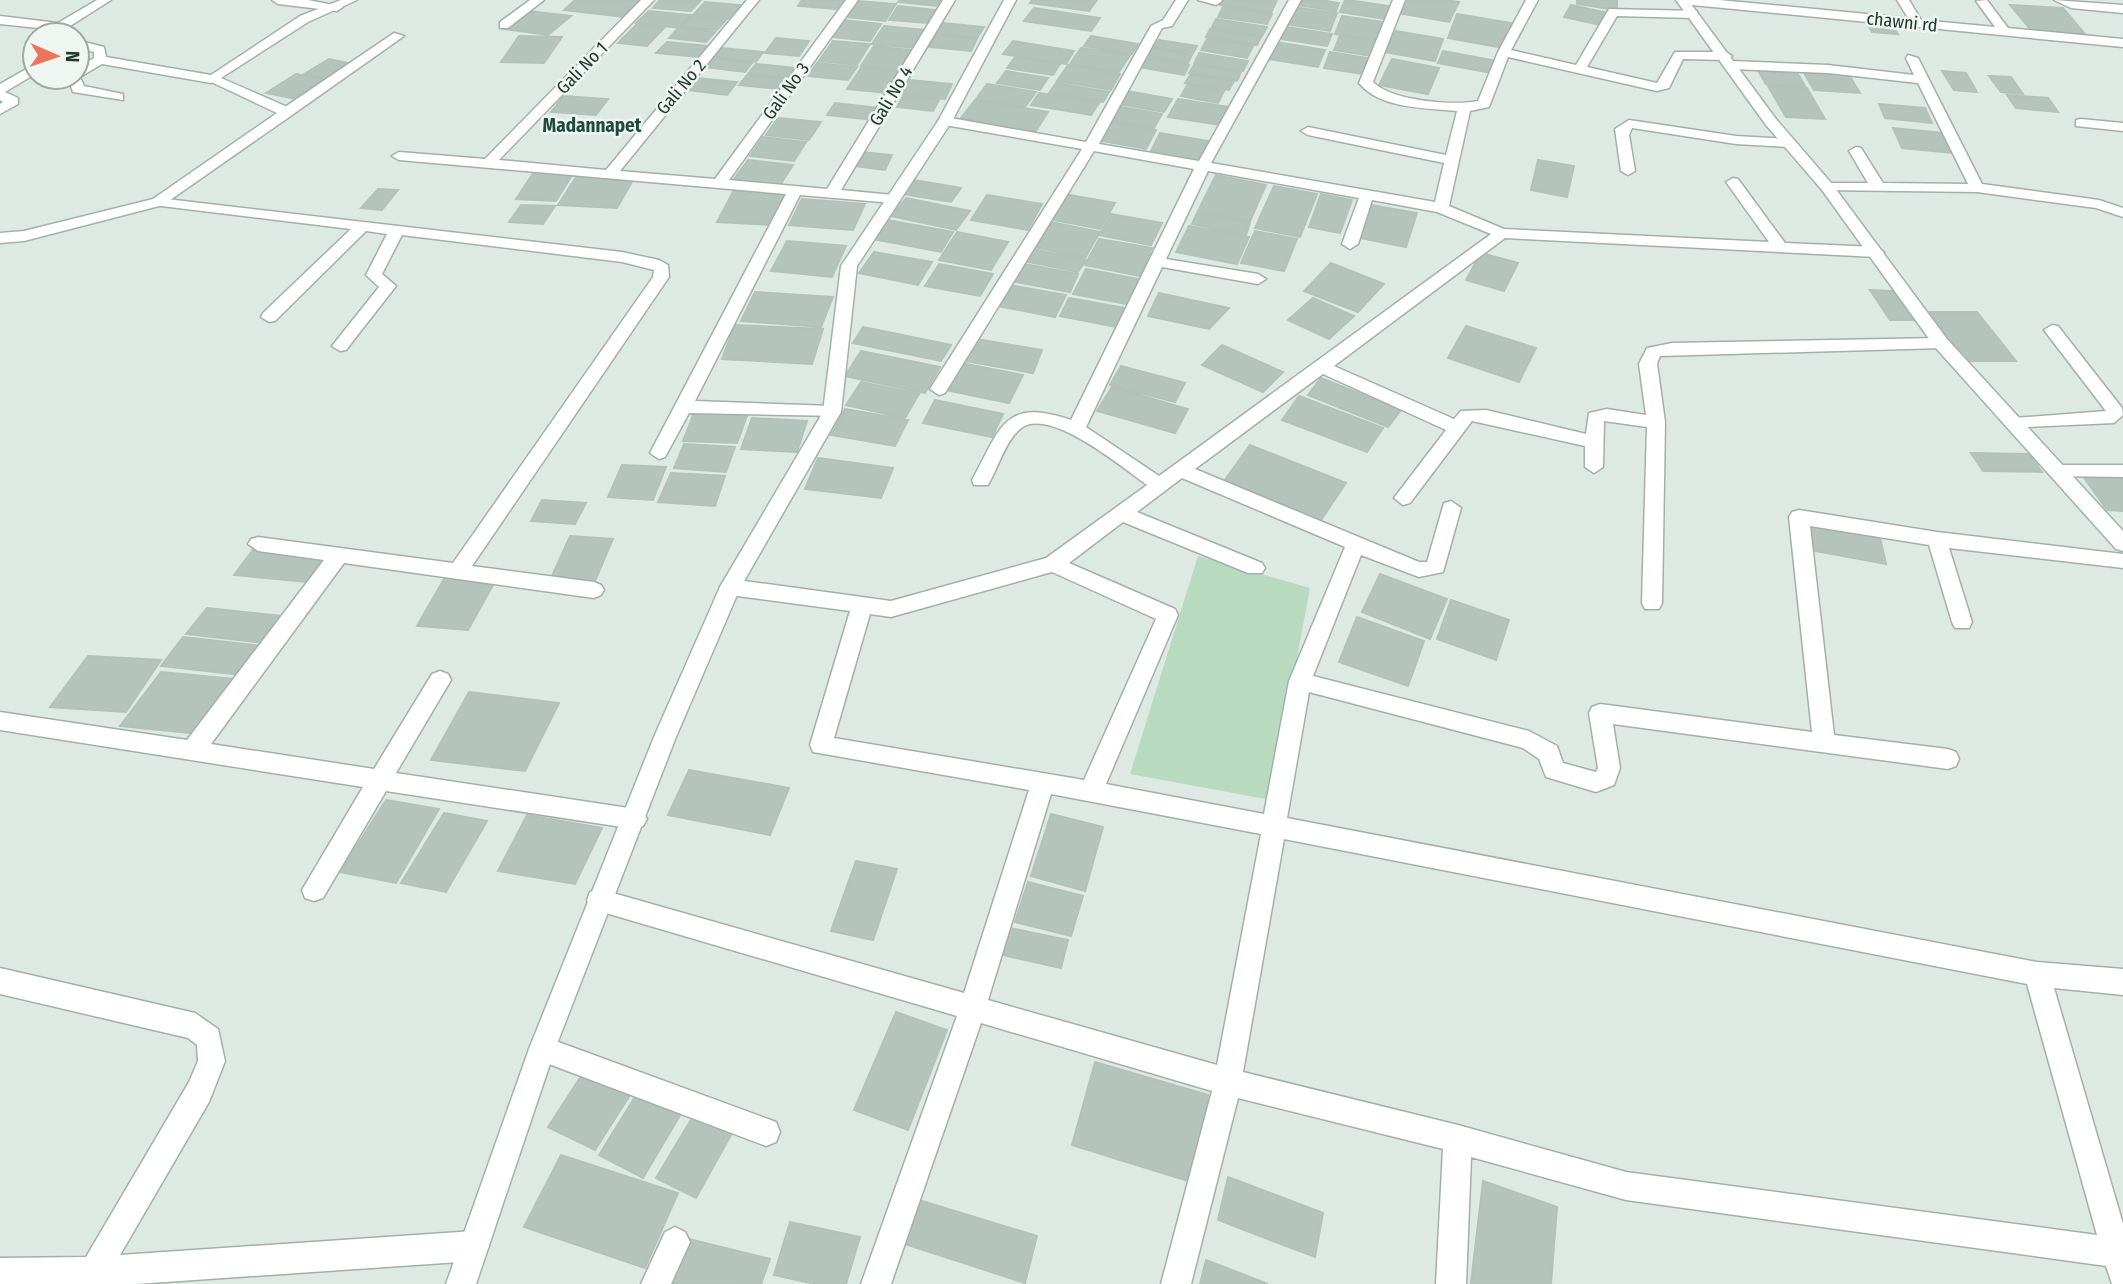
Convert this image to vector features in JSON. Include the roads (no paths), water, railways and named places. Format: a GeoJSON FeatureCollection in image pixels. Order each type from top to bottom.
{"type":"FeatureCollection","features":[{"type":"Feature","properties":{"kind":"street"},"geometry":{"type":"LineString","coordinates":[[69,21],[105,0]]}},
{"type":"Feature","properties":{"kind":"street"},"geometry":{"type":"LineString","coordinates":[[278,0],[337,7]]}},
{"type":"Feature","properties":{"kind":"street"},"geometry":{"type":"LineString","coordinates":[[211,79],[304,19],[351,0]]}},
{"type":"Feature","properties":{"kind":"street"},"geometry":{"type":"LineString","coordinates":[[504,25],[538,0]]}},
{"type":"Feature","properties":{"kind":"street","name":"Gali No 1"},"geometry":{"type":"LineString","coordinates":[[486,166],[648,0]]}},
{"type":"Feature","properties":{"kind":"street","name":"Gali No 2"},"geometry":{"type":"LineString","coordinates":[[610,174],[753,0]]}},
{"type":"Feature","properties":{"kind":"street","name":"Gali No 3"},"geometry":{"type":"LineString","coordinates":[[720,182],[852,0]]}},
{"type":"Feature","properties":{"kind":"street","name":"Gali No 4"},"geometry":{"type":"LineString","coordinates":[[832,192],[949,0]]}},
{"type":"Feature","properties":{"kind":"street"},"geometry":{"type":"LineString","coordinates":[[461,1284],[542,1049],[599,900],[635,819],[664,737],[730,587],[832,412],[849,266],[945,121],[1010,0]]}},
{"type":"Feature","properties":{"kind":"street"},"geometry":{"type":"LineString","coordinates":[[939,389],[1090,147],[1157,26],[1168,23],[1182,0]]}},
{"type":"Feature","properties":{"kind":"street"},"geometry":{"type":"LineString","coordinates":[[1076,429],[1159,262],[1203,166],[1295,0]]}},
{"type":"Feature","properties":{"kind":"street"},"geometry":{"type":"LineString","coordinates":[[1399,0],[1366,83],[1368,89],[1385,96],[1464,108],[1484,104],[1504,52],[1532,0]]}},
{"type":"Feature","properties":{"kind":"street"},"geometry":{"type":"LineString","coordinates":[[1682,0],[1789,143],[1827,187],[1941,343],[2123,544]]}},
{"type":"Feature","properties":{"kind":"street","name":"chawni rd"},"geometry":{"type":"LineString","coordinates":[[1682,0],[2123,43]]}},
{"type":"Feature","properties":{"kind":"street"},"geometry":{"type":"LineString","coordinates":[[1903,0],[1918,24]]}},
{"type":"Feature","properties":{"kind":"street"},"geometry":{"type":"LineString","coordinates":[[2060,0],[2071,4],[2123,9]]}},
{"type":"Feature","properties":{"kind":"street"},"geometry":{"type":"LineString","coordinates":[[1982,1],[2005,32]]}},
{"type":"Feature","properties":{"kind":"street"},"geometry":{"type":"LineString","coordinates":[[1579,70],[1614,12],[1693,14]]}},
{"type":"Feature","properties":{"kind":"street"},"geometry":{"type":"LineString","coordinates":[[0,20],[21,22]]}},
{"type":"Feature","properties":{"kind":"street"},"geometry":{"type":"LineString","coordinates":[[0,238],[24,236],[158,202],[398,36]]}},
{"type":"Feature","properties":{"kind":"street"},"geometry":{"type":"LineString","coordinates":[[91,48],[100,50],[100,60]]}},
{"type":"Feature","properties":{"kind":"street"},"geometry":{"type":"LineString","coordinates":[[1504,52],[1657,88],[1664,85],[1679,55],[1923,80]]}},
{"type":"Feature","properties":{"kind":"street"},"geometry":{"type":"LineString","coordinates":[[1912,58],[1977,188]]}},
{"type":"Feature","properties":{"kind":"street"},"geometry":{"type":"LineString","coordinates":[[91,66],[100,60],[211,79],[287,112]]}},
{"type":"Feature","properties":{"kind":"street"},"geometry":{"type":"LineString","coordinates":[[0,110],[13,99],[0,92],[21,78]]}},
{"type":"Feature","properties":{"kind":"street"},"geometry":{"type":"LineString","coordinates":[[88,91],[118,97]]}},
{"type":"Feature","properties":{"kind":"street"},"geometry":{"type":"LineString","coordinates":[[1441,208],[1464,108]]}},
{"type":"Feature","properties":{"kind":"street"},"geometry":{"type":"LineString","coordinates":[[945,121],[1441,208],[1502,233],[1876,252]]}},
{"type":"Feature","properties":{"kind":"street"},"geometry":{"type":"LineString","coordinates":[[2081,123],[2123,127]]}},
{"type":"Feature","properties":{"kind":"street"},"geometry":{"type":"LineString","coordinates":[[1628,171],[1622,135],[1625,125],[1681,138],[1789,143]]}},
{"type":"Feature","properties":{"kind":"street"},"geometry":{"type":"LineString","coordinates":[[1308,131],[1453,161]]}},
{"type":"Feature","properties":{"kind":"street"},"geometry":{"type":"LineString","coordinates":[[1856,150],[1878,187]]}},
{"type":"Feature","properties":{"kind":"street"},"geometry":{"type":"LineString","coordinates":[[400,156],[486,166],[720,182],[893,199]]}},
{"type":"Feature","properties":{"kind":"street"},"geometry":{"type":"LineString","coordinates":[[1733,182],[1780,247]]}},
{"type":"Feature","properties":{"kind":"street"},"geometry":{"type":"LineString","coordinates":[[1827,187],[1977,188],[2099,204],[2123,213]]}},
{"type":"Feature","properties":{"kind":"street"},"geometry":{"type":"LineString","coordinates":[[659,453],[796,189]]}},
{"type":"Feature","properties":{"kind":"street"},"geometry":{"type":"LineString","coordinates":[[1350,244],[1367,195]]}},
{"type":"Feature","properties":{"kind":"street"},"geometry":{"type":"LineString","coordinates":[[158,202],[622,257],[653,263],[662,268],[661,277],[458,571]]}},
{"type":"Feature","properties":{"kind":"street"},"geometry":{"type":"LineString","coordinates":[[269,317],[362,227]]}},
{"type":"Feature","properties":{"kind":"street"},"geometry":{"type":"LineString","coordinates":[[340,346],[388,286],[374,275],[397,230]]}},
{"type":"Feature","properties":{"kind":"street"},"geometry":{"type":"LineString","coordinates":[[730,587],[891,609],[1054,564],[1502,233]]}},
{"type":"Feature","properties":{"kind":"street"},"geometry":{"type":"LineString","coordinates":[[1159,262],[1258,279]]}},
{"type":"Feature","properties":{"kind":"street"},"geometry":{"type":"LineString","coordinates":[[2014,424],[2108,419],[2116,412],[2052,330]]}},
{"type":"Feature","properties":{"kind":"street"},"geometry":{"type":"LineString","coordinates":[[1651,603],[1656,422],[1648,364],[1653,352],[1662,349],[1941,343]]}},
{"type":"Feature","properties":{"kind":"street"},"geometry":{"type":"LineString","coordinates":[[1322,367],[1456,427]]}},
{"type":"Feature","properties":{"kind":"street"},"geometry":{"type":"LineString","coordinates":[[685,407],[832,412]]}},
{"type":"Feature","properties":{"kind":"street"},"geometry":{"type":"LineString","coordinates":[[1403,498],[1467,415],[1474,414],[1595,442]]}},
{"type":"Feature","properties":{"kind":"street"},"geometry":{"type":"LineString","coordinates":[[1594,467],[1595,417],[1599,414],[1656,422]]}},
{"type":"Feature","properties":{"kind":"street"},"geometry":{"type":"LineString","coordinates":[[981,480],[1014,424],[1026,416],[1046,417],[1076,429],[1158,485]]}},
{"type":"Feature","properties":{"kind":"street"},"geometry":{"type":"LineString","coordinates":[[1182,471],[1418,571],[1431,571],[1436,567],[1451,508]]}},
{"type":"Feature","properties":{"kind":"street"},"geometry":{"type":"LineString","coordinates":[[2059,471],[2123,471]]}},
{"type":"Feature","properties":{"kind":"street"},"geometry":{"type":"LineString","coordinates":[[1122,514],[1255,568]]}},
{"type":"Feature","properties":{"kind":"street"},"geometry":{"type":"LineString","coordinates":[[1824,741],[1799,517],[1937,539],[2123,561]]}},
{"type":"Feature","properties":{"kind":"street"},"geometry":{"type":"LineString","coordinates":[[1937,539],[1962,622]]}},
{"type":"Feature","properties":{"kind":"street"},"geometry":{"type":"LineString","coordinates":[[258,544],[594,590]]}},
{"type":"Feature","properties":{"kind":"street"},"geometry":{"type":"LineString","coordinates":[[1176,1284],[1228,1082],[1300,681],[1356,544]]}},
{"type":"Feature","properties":{"kind":"street"},"geometry":{"type":"LineString","coordinates":[[193,750],[340,555]]}},
{"type":"Feature","properties":{"kind":"street"},"geometry":{"type":"LineString","coordinates":[[1054,564],[1168,615],[1091,791]]}},
{"type":"Feature","properties":{"kind":"street"},"geometry":{"type":"LineString","coordinates":[[862,606],[821,746],[1043,782],[2037,974],[2123,982]]}},
{"type":"Feature","properties":{"kind":"street"},"geometry":{"type":"LineString","coordinates":[[314,890],[440,680]]}},
{"type":"Feature","properties":{"kind":"street"},"geometry":{"type":"LineString","coordinates":[[1300,681],[1529,740],[1549,753],[1554,770],[1596,782],[1605,778],[1609,768],[1600,713],[1948,759]]}},
{"type":"Feature","properties":{"kind":"street"},"geometry":{"type":"LineString","coordinates":[[0,721],[193,750],[379,783],[635,819]]}},
{"type":"Feature","properties":{"kind":"street"},"geometry":{"type":"LineString","coordinates":[[876,1284],[972,1007],[1043,782]]}},
{"type":"Feature","properties":{"kind":"street"},"geometry":{"type":"LineString","coordinates":[[599,900],[1228,1082],[1458,1139],[1626,1186],[2120,1264],[2037,974]]}},
{"type":"Feature","properties":{"kind":"street"},"geometry":{"type":"LineString","coordinates":[[0,981],[195,1026],[209,1038],[212,1060],[199,1092],[90,1278]]}},
{"type":"Feature","properties":{"kind":"street"},"geometry":{"type":"LineString","coordinates":[[542,1049],[766,1132]]}},
{"type":"Feature","properties":{"kind":"street"},"geometry":{"type":"LineString","coordinates":[[1451,1284],[1458,1139]]}},
{"type":"Feature","properties":{"kind":"street"},"geometry":{"type":"LineString","coordinates":[[656,1284],[675,1242]]}},
{"type":"Feature","properties":{"kind":"street"},"geometry":{"type":"LineString","coordinates":[[0,1273],[90,1278],[474,1246]]}},
{"type":"Feature","properties":{"kind":"district","name":"Madannapet"},"geometry":{"type":"Point","coordinates":[592,125]}}]}
